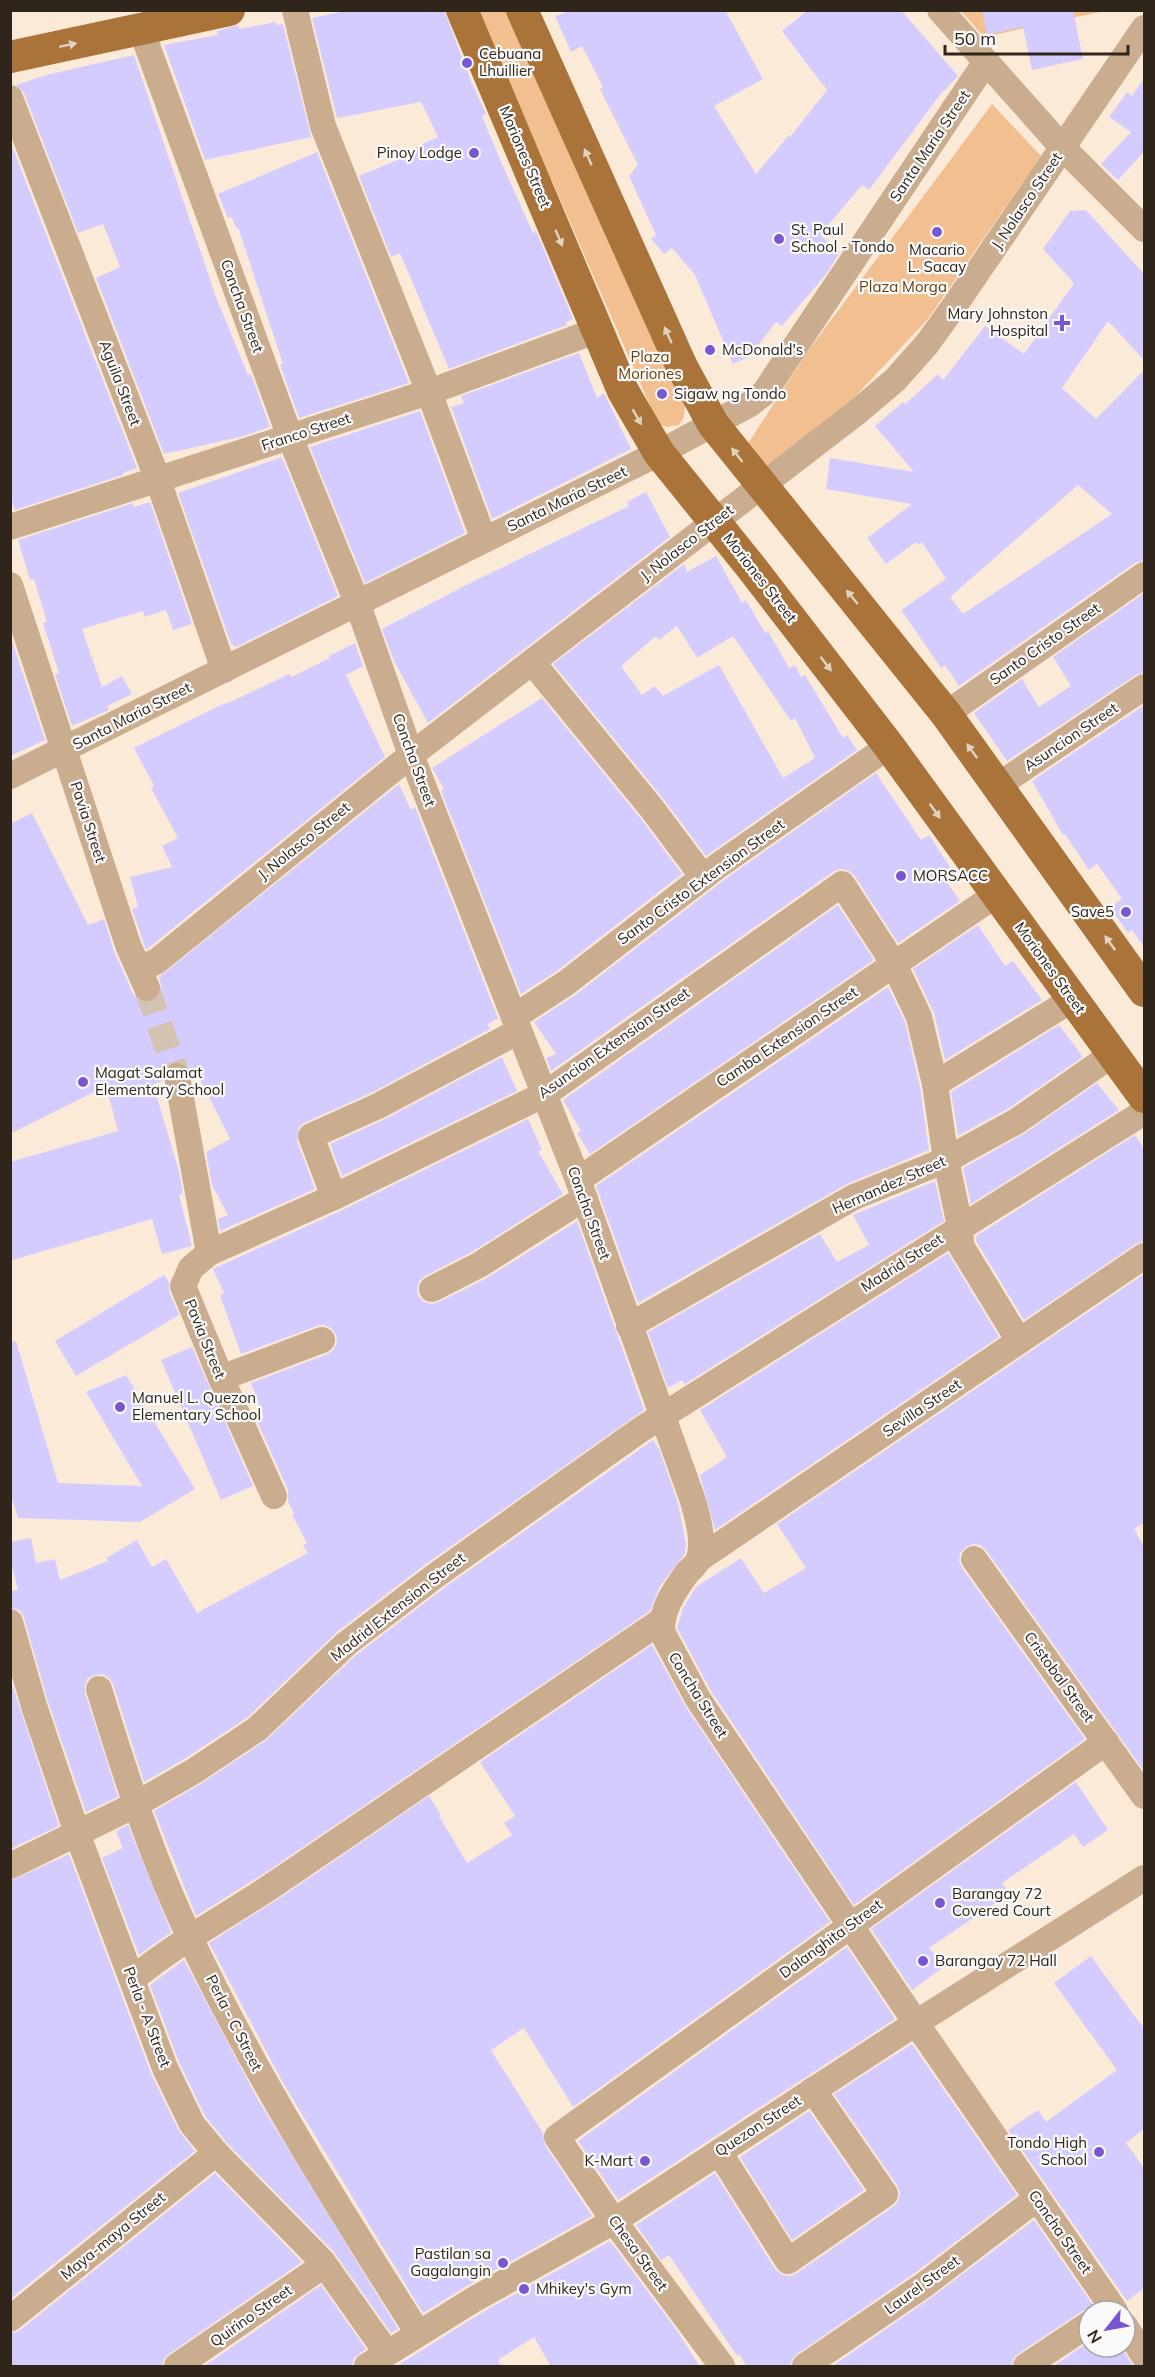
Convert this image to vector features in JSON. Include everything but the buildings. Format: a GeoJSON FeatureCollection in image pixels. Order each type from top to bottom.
{"type":"FeatureCollection","features":[{"type":"Feature","properties":{"kind":"main road"},"geometry":{"type":"LineString","coordinates":[[10,57],[229,10]]}},
{"type":"Feature","properties":{"kind":"main road","name":"Moriones Street"},"geometry":{"type":"LineString","coordinates":[[462,10],[623,391],[659,453],[715,521],[889,746],[1144,1097]]}},
{"type":"Feature","properties":{"kind":"main road"},"geometry":{"type":"LineString","coordinates":[[522,10],[682,367],[713,424],[946,714],[1140,974]]}},
{"type":"Feature","properties":{"kind":"street"},"geometry":{"type":"LineString","coordinates":[[295,10],[323,126],[429,392],[484,540]]}},
{"type":"Feature","properties":{"kind":"street"},"geometry":{"type":"LineString","coordinates":[[940,10],[1063,148],[1144,229]]}},
{"type":"Feature","properties":{"kind":"street","name":"J. Nolasco Street"},"geometry":{"type":"LineString","coordinates":[[138,964],[149,965],[157,961],[411,755],[895,380],[934,334],[1144,28]]}},
{"type":"Feature","properties":{"kind":"street","name":"Concha Street"},"geometry":{"type":"LineString","coordinates":[[141,29],[290,437],[358,605],[411,755],[582,1190],[692,1497],[699,1522],[699,1559]]}},
{"type":"Feature","properties":{"kind":"street","name":"Santa Maria Street"},"geometry":{"type":"LineString","coordinates":[[10,776],[358,605],[750,405],[764,393],[985,63]]}},
{"type":"Feature","properties":{"kind":"street","name":"Aguila Street"},"geometry":{"type":"LineString","coordinates":[[10,98],[158,480],[224,670]]}},
{"type":"Feature","properties":{"kind":"street","name":"Franco Street"},"geometry":{"type":"LineString","coordinates":[[10,527],[429,392],[598,330]]}},
{"type":"Feature","properties":{"kind":"street","name":"Santo Cristo Street"},"geometry":{"type":"LineString","coordinates":[[946,714],[1144,575]]}},
{"type":"Feature","properties":{"kind":"street","name":"Pavia Street"},"geometry":{"type":"LineString","coordinates":[[10,585],[128,945],[147,988]]}},
{"type":"Feature","properties":{"kind":"street"},"geometry":{"type":"LineString","coordinates":[[532,662],[653,810],[702,877]]}},
{"type":"Feature","properties":{"kind":"street","name":"Asuncion Street"},"geometry":{"type":"LineString","coordinates":[[998,786],[1144,687]]}},
{"type":"Feature","properties":{"kind":"street","name":"Santo Cristo Extension Street"},"geometry":{"type":"LineString","coordinates":[[334,1197],[311,1136],[378,1106],[516,1024],[702,877],[889,746]]}},
{"type":"Feature","properties":{"kind":"street","name":"Asuncion Extension Street"},"geometry":{"type":"LineString","coordinates":[[209,1253],[334,1197],[545,1094],[842,884],[894,964]]}},
{"type":"Feature","properties":{"kind":"street","name":"Camba Extension Street"},"geometry":{"type":"LineString","coordinates":[[432,1288],[479,1265],[567,1209],[582,1190],[894,964],[997,894]]}},
{"type":"Feature","properties":{"kind":"street"},"geometry":{"type":"LineString","coordinates":[[894,964],[919,1017],[935,1084],[946,1160],[960,1226],[961,1246],[1019,1341]]}},
{"type":"Feature","properties":{"kind":"street"},"geometry":{"type":"LineString","coordinates":[[935,1084],[1073,999]]}},
{"type":"Feature","properties":{"kind":"street","name":"Hernandez Street"},"geometry":{"type":"LineString","coordinates":[[629,1326],[854,1197],[946,1160],[1017,1121],[1113,1054]]}},
{"type":"Feature","properties":{"kind":"street"},"geometry":{"type":"LineString","coordinates":[[177,1076],[209,1253]]}},
{"type":"Feature","properties":{"kind":"street","name":"Madrid Street"},"geometry":{"type":"LineString","coordinates":[[662,1417],[960,1226],[1144,1112]]}},
{"type":"Feature","properties":{"kind":"street","name":"Pavia Street"},"geometry":{"type":"LineString","coordinates":[[209,1253],[191,1268],[183,1286],[274,1496]]}},
{"type":"Feature","properties":{"kind":"street","name":"Sevilla Street"},"geometry":{"type":"LineString","coordinates":[[699,1559],[1144,1256]]}},
{"type":"Feature","properties":{"kind":"street"},"geometry":{"type":"LineString","coordinates":[[221,1378],[322,1340]]}},
{"type":"Feature","properties":{"kind":"street","name":"Madrid Extension Street"},"geometry":{"type":"LineString","coordinates":[[10,1866],[135,1805],[194,1771],[257,1729],[346,1644],[557,1488],[662,1417]]}},
{"type":"Feature","properties":{"kind":"street"},"geometry":{"type":"LineString","coordinates":[[132,1979],[661,1621],[676,1588],[699,1559]]}},
{"type":"Feature","properties":{"kind":"street","name":"Cristobal Street"},"geometry":{"type":"LineString","coordinates":[[974,1559],[1144,1796]]}},
{"type":"Feature","properties":{"kind":"street","name":"Concha Street"},"geometry":{"type":"LineString","coordinates":[[661,1621],[662,1632],[667,1644],[698,1699],[1105,2299]]}},
{"type":"Feature","properties":{"kind":"street","name":"Perla - A Street"},"geometry":{"type":"LineString","coordinates":[[10,1622],[34,1706],[77,1833],[174,2087],[192,2124],[216,2153],[324,2265],[377,2360]]}},
{"type":"Feature","properties":{"kind":"street","name":"Perla - C Street"},"geometry":{"type":"LineString","coordinates":[[99,1689],[135,1805],[190,1939],[263,2079],[359,2241],[418,2333]]}},
{"type":"Feature","properties":{"kind":"street","name":"Dalanghita Street"},"geometry":{"type":"LineString","coordinates":[[557,2137],[1106,1742]]}},
{"type":"Feature","properties":{"kind":"street","name":"Quezon Street"},"geometry":{"type":"LineString","coordinates":[[377,2360],[418,2333],[614,2221],[916,2023],[1144,1878]]}},
{"type":"Feature","properties":{"kind":"street"},"geometry":{"type":"LineString","coordinates":[[719,2152],[788,2261],[885,2194],[813,2090]]}},
{"type":"Feature","properties":{"kind":"street","name":"Chesa Street"},"geometry":{"type":"LineString","coordinates":[[557,2137],[614,2221],[722,2367]]}},
{"type":"Feature","properties":{"kind":"street","name":"Maya-maya Street"},"geometry":{"type":"LineString","coordinates":[[10,2319],[216,2153]]}},
{"type":"Feature","properties":{"kind":"street","name":"Laurel Street"},"geometry":{"type":"LineString","coordinates":[[805,2367],[924,2285],[1036,2199]]}},
{"type":"Feature","properties":{"kind":"street","name":"Quirino Street"},"geometry":{"type":"LineString","coordinates":[[177,2367],[324,2265]]}},
{"type":"Feature","properties":{"kind":"street"},"geometry":{"type":"LineString","coordinates":[[1026,2367],[1077,2332]]}},
{"type":"Feature","properties":{"kind":"green space","name":"Plaza Moriones"},"geometry":{"type":"Polygon","coordinates":[[[478,11],[513,11],[685,403],[684,417],[679,425],[668,427],[658,424],[478,11]]]}},
{"type":"Feature","properties":{"kind":"green space"},"geometry":{"type":"Polygon","coordinates":[[[961,11],[1105,11],[984,37],[961,11]]]}},
{"type":"Feature","properties":{"kind":"green space","name":"Plaza Morga"},"geometry":{"type":"Polygon","coordinates":[[[992,104],[1041,156],[927,320],[847,405],[765,466],[747,445],[808,351],[992,104]]]}},
{"type":"Feature","properties":{"kind":"tunnel"},"geometry":{"type":"LineString","coordinates":[[147,988],[177,1076]]}},
{"type":"Feature","properties":{"kind":"place","name":"Cebuana Lhuillier"},"geometry":{"type":"Point","coordinates":[467,63]}},
{"type":"Feature","properties":{"kind":"place","name":"Pinoy Lodge"},"geometry":{"type":"Point","coordinates":[474,153]}},
{"type":"Feature","properties":{"kind":"place","name":"Macario L. Sacay"},"geometry":{"type":"Point","coordinates":[937,232]}},
{"type":"Feature","properties":{"kind":"place","name":"St. Paul School - Tondo"},"geometry":{"type":"Point","coordinates":[779,239]}},
{"type":"Feature","properties":{"kind":"place","name":"Mary Johnston Hospital"},"geometry":{"type":"Point","coordinates":[1062,323]}},
{"type":"Feature","properties":{"kind":"place","name":"McDonald's"},"geometry":{"type":"Point","coordinates":[710,350]}},
{"type":"Feature","properties":{"kind":"place","name":"Sigaw ng Tondo"},"geometry":{"type":"Point","coordinates":[662,394]}},
{"type":"Feature","properties":{"kind":"place","name":"MORSACC"},"geometry":{"type":"Point","coordinates":[901,876]}},
{"type":"Feature","properties":{"kind":"place","name":"Save5"},"geometry":{"type":"Point","coordinates":[1126,912]}},
{"type":"Feature","properties":{"kind":"place","name":"Magat Salamat Elementary School"},"geometry":{"type":"Point","coordinates":[83,1082]}},
{"type":"Feature","properties":{"kind":"place","name":"Manuel L. Quezon Elementary School"},"geometry":{"type":"Point","coordinates":[120,1407]}},
{"type":"Feature","properties":{"kind":"place","name":"Barangay 72 Covered Court"},"geometry":{"type":"Point","coordinates":[940,1903]}},
{"type":"Feature","properties":{"kind":"place","name":"Barangay 72 Hall"},"geometry":{"type":"Point","coordinates":[923,1961]}},
{"type":"Feature","properties":{"kind":"place","name":"Tondo High School"},"geometry":{"type":"Point","coordinates":[1099,2152]}},
{"type":"Feature","properties":{"kind":"place","name":"K-Mart"},"geometry":{"type":"Point","coordinates":[645,2161]}},
{"type":"Feature","properties":{"kind":"place","name":"Pastilan sa Gagalangin"},"geometry":{"type":"Point","coordinates":[503,2263]}},
{"type":"Feature","properties":{"kind":"place","name":"Mhikey's Gym"},"geometry":{"type":"Point","coordinates":[524,2289]}}]}
